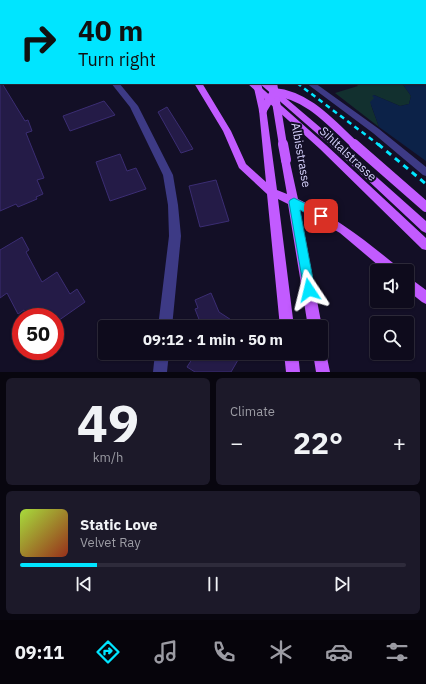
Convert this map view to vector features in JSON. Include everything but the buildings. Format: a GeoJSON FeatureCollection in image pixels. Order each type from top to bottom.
{"type":"FeatureCollection","features":[{"type":"Feature","properties":{"kind":"main road"},"geometry":{"type":"LineString","coordinates":[[199,84],[211,102],[227,131],[242,166],[262,185],[272,192],[309,209],[344,230],[385,264]]}},
{"type":"Feature","properties":{"kind":"main road","name":"Sihltalstrasse"},"geometry":{"type":"LineString","coordinates":[[252,84],[323,147],[426,245]]}},
{"type":"Feature","properties":{"kind":"main road"},"geometry":{"type":"LineString","coordinates":[[257,84],[268,141],[286,320]]}},
{"type":"Feature","properties":{"kind":"main road","name":"Sihltalstrasse"},"geometry":{"type":"LineString","coordinates":[[264,84],[321,132],[426,228]]}},
{"type":"Feature","properties":{"kind":"main road"},"geometry":{"type":"LineString","coordinates":[[263,110],[273,87],[296,95],[426,207]]}},
{"type":"Feature","properties":{"kind":"main road","name":"Albisstrasse"},"geometry":{"type":"LineString","coordinates":[[273,87],[314,320]]}},
{"type":"Feature","properties":{"kind":"main road"},"geometry":{"type":"LineString","coordinates":[[414,288],[426,298]]}},
{"type":"Feature","properties":{"kind":"main road"},"geometry":{"type":"LineString","coordinates":[[291,360],[293,372]]}},
{"type":"Feature","properties":{"kind":"main road"},"geometry":{"type":"LineString","coordinates":[[321,360],[323,372]]}},
{"type":"Feature","properties":{"kind":"street"},"geometry":{"type":"LineString","coordinates":[[116,84],[134,106],[168,175],[173,205],[175,236],[166,320]]}},
{"type":"Feature","properties":{"kind":"street"},"geometry":{"type":"LineString","coordinates":[[311,84],[376,131],[426,172]]}},
{"type":"Feature","properties":{"kind":"street"},"geometry":{"type":"LineString","coordinates":[[160,372],[161,360]]}},
{"type":"Feature","properties":{"kind":"green space"},"geometry":{"type":"Polygon","coordinates":[[[356,84],[403,84],[411,96],[409,104],[400,106],[374,95],[373,96],[375,98],[371,105],[379,127],[335,93],[358,86],[356,84]]]}},
{"type":"Feature","properties":{"kind":"water"},"geometry":{"type":"Polygon","coordinates":[[[403,84],[426,84],[426,161],[379,127],[370,102],[374,98],[372,96],[374,95],[400,106],[409,104],[411,96],[403,84]]]}},
{"type":"Feature","properties":{"kind":"railway"},"geometry":{"type":"LineString","coordinates":[[298,84],[379,145]]}},
{"type":"Feature","properties":{"kind":"railway"},"geometry":{"type":"LineString","coordinates":[[378,144],[426,184]]}},
{"type":"Feature","properties":{"kind":"route"},"geometry":{"type":"LineString","coordinates":[[309,290],[294,202],[321,216]]}}]}
